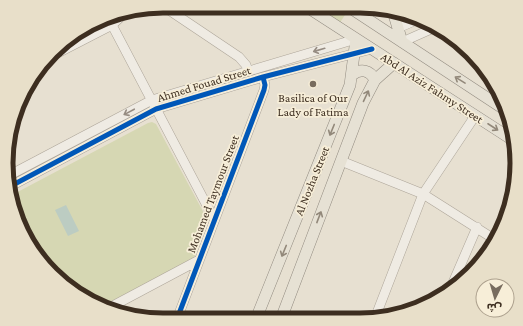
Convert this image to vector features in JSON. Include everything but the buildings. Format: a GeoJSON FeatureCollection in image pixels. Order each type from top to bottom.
{"type":"FeatureCollection","features":[{"type":"Feature","properties":{"kind":"main road","name":"Abd Al Aziz Fahmy Street"},"geometry":{"type":"LineString","coordinates":[[316,13],[508,137]]}},
{"type":"Feature","properties":{"kind":"main road","name":"Abd Al Aziz Fahmy Street"},"geometry":{"type":"LineString","coordinates":[[358,13],[499,106]]}},
{"type":"Feature","properties":{"kind":"main road"},"geometry":{"type":"LineString","coordinates":[[363,16],[366,13]]}},
{"type":"Feature","properties":{"kind":"main road"},"geometry":{"type":"LineString","coordinates":[[395,17],[402,42]]}},
{"type":"Feature","properties":{"kind":"main road","name":"Al Nozha Street"},"geometry":{"type":"LineString","coordinates":[[258,313],[350,85],[356,39]]}},
{"type":"Feature","properties":{"kind":"main road","name":"Al Nozha Street"},"geometry":{"type":"LineString","coordinates":[[283,313],[363,103],[375,80],[394,63]]}},
{"type":"Feature","properties":{"kind":"main road"},"geometry":{"type":"LineString","coordinates":[[352,75],[360,71],[365,71],[369,72],[375,80]]}},
{"type":"Feature","properties":{"kind":"street"},"geometry":{"type":"LineString","coordinates":[[173,13],[239,57],[246,65],[248,71]]}},
{"type":"Feature","properties":{"kind":"street"},"geometry":{"type":"LineString","coordinates":[[66,48],[116,21]]}},
{"type":"Feature","properties":{"kind":"street"},"geometry":{"type":"LineString","coordinates":[[398,28],[411,22]]}},
{"type":"Feature","properties":{"kind":"street"},"geometry":{"type":"LineString","coordinates":[[112,24],[214,219]]}},
{"type":"Feature","properties":{"kind":"street"},"geometry":{"type":"LineString","coordinates":[[402,42],[429,30]]}},
{"type":"Feature","properties":{"kind":"street","name":"Ahmed Fouad Street"},"geometry":{"type":"LineString","coordinates":[[13,173],[152,100],[356,39]]}},
{"type":"Feature","properties":{"kind":"street","name":"Ahmed Fouad Street"},"geometry":{"type":"LineString","coordinates":[[14,184],[156,109],[263,77],[354,55],[372,49]]}},
{"type":"Feature","properties":{"kind":"street","name":"Mohamed Taymour Street"},"geometry":{"type":"LineString","coordinates":[[179,313],[264,90],[265,81],[263,77]]}},
{"type":"Feature","properties":{"kind":"street"},"geometry":{"type":"LineString","coordinates":[[377,312],[423,194],[476,116]]}},
{"type":"Feature","properties":{"kind":"street"},"geometry":{"type":"LineString","coordinates":[[341,161],[423,194],[491,237]]}},
{"type":"Feature","properties":{"kind":"street"},"geometry":{"type":"LineString","coordinates":[[455,279],[477,227]]}},
{"type":"Feature","properties":{"kind":"street"},"geometry":{"type":"LineString","coordinates":[[115,305],[199,260]]}},
{"type":"Feature","properties":{"kind":"green space"},"geometry":{"type":"Polygon","coordinates":[[[322,13],[346,13],[339,24],[322,13]]]}},
{"type":"Feature","properties":{"kind":"green space"},"geometry":{"type":"Polygon","coordinates":[[[152,122],[156,124],[206,217],[206,225],[194,258],[109,303],[80,288],[64,276],[50,262],[28,229],[16,193],[152,122]]]}},
{"type":"Feature","properties":{"kind":"shaded area"},"geometry":{"type":"Polygon","coordinates":[[[66,205],[79,231],[68,236],[55,210],[66,205]]]}},
{"type":"Feature","properties":{"kind":"cycle path"},"geometry":{"type":"LineString","coordinates":[[14,184],[156,109],[263,77],[372,49]]}},
{"type":"Feature","properties":{"kind":"cycle path"},"geometry":{"type":"LineString","coordinates":[[179,313],[264,90],[265,85],[263,77]]}},
{"type":"Feature","properties":{"kind":"place","name":"Basilica of Our Lady of Fatima"},"geometry":{"type":"Point","coordinates":[313,84]}}]}
